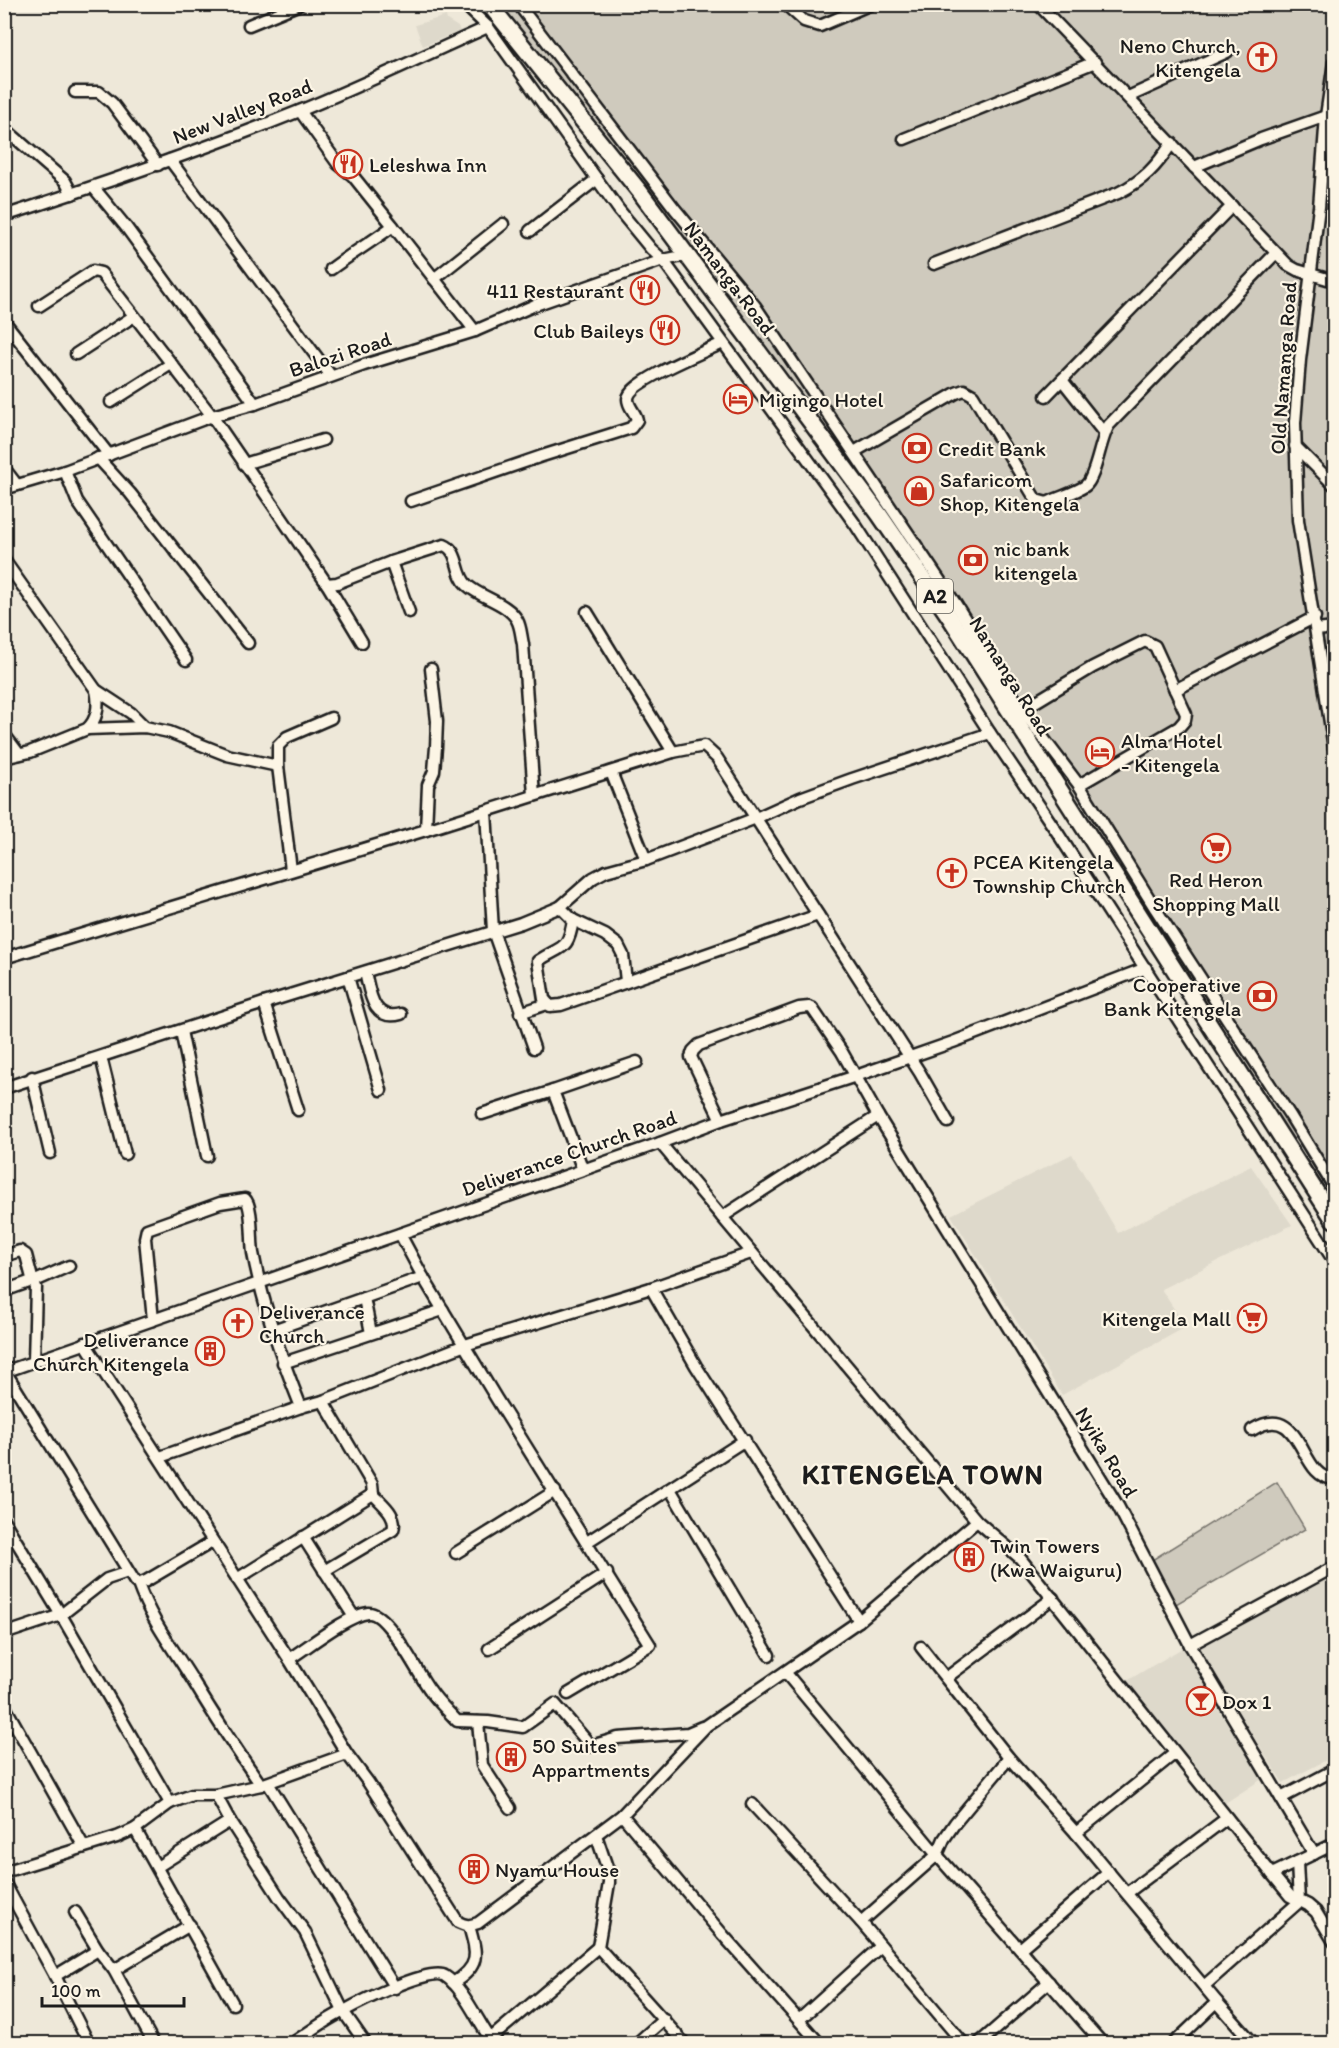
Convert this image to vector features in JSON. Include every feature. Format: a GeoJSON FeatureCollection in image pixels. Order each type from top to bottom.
{"type":"FeatureCollection","features":[{"type":"Feature","properties":{"kind":"highway","name":"Namanga Road"},"geometry":{"type":"LineString","coordinates":[[489,4],[640,192],[886,524],[949,616],[1335,1220]]}},
{"type":"Feature","properties":{"kind":"street"},"geometry":{"type":"LineString","coordinates":[[249,25],[300,4]]}},
{"type":"Feature","properties":{"kind":"street"},"geometry":{"type":"LineString","coordinates":[[464,4],[488,27],[597,179],[651,249],[663,260],[855,524],[1335,1261]]}},
{"type":"Feature","properties":{"kind":"street"},"geometry":{"type":"LineString","coordinates":[[785,4],[804,21],[820,26],[871,4]]}},
{"type":"Feature","properties":{"kind":"street"},"geometry":{"type":"LineString","coordinates":[[520,5],[675,209],[755,306],[955,603],[1022,710],[1079,785],[1335,1187]]}},
{"type":"Feature","properties":{"kind":"street"},"geometry":{"type":"LineString","coordinates":[[1044,6],[1288,265],[1335,281]]}},
{"type":"Feature","properties":{"kind":"street","name":"New Valley Road"},"geometry":{"type":"LineString","coordinates":[[4,216],[94,188],[300,111],[488,27]]}},
{"type":"Feature","properties":{"kind":"street"},"geometry":{"type":"LineString","coordinates":[[1128,97],[1227,52]]}},
{"type":"Feature","properties":{"kind":"street"},"geometry":{"type":"LineString","coordinates":[[904,139],[1095,62]]}},
{"type":"Feature","properties":{"kind":"street","name":"Old Namanga Road"},"geometry":{"type":"LineString","coordinates":[[1335,62],[1326,116],[1309,274],[1299,370],[1295,446],[1298,520],[1335,748]]}},
{"type":"Feature","properties":{"kind":"street"},"geometry":{"type":"LineString","coordinates":[[75,92],[99,92],[112,104],[158,165]]}},
{"type":"Feature","properties":{"kind":"street"},"geometry":{"type":"LineString","coordinates":[[300,111],[338,164],[353,176],[475,331]]}},
{"type":"Feature","properties":{"kind":"street"},"geometry":{"type":"LineString","coordinates":[[1194,167],[1326,116]]}},
{"type":"Feature","properties":{"kind":"street"},"geometry":{"type":"LineString","coordinates":[[4,128],[65,181],[72,194]]}},
{"type":"Feature","properties":{"kind":"street"},"geometry":{"type":"LineString","coordinates":[[934,264],[1135,184],[1157,166],[1172,143]]}},
{"type":"Feature","properties":{"kind":"street"},"geometry":{"type":"LineString","coordinates":[[170,160],[332,376]]}},
{"type":"Feature","properties":{"kind":"street"},"geometry":{"type":"LineString","coordinates":[[530,231],[597,179]]}},
{"type":"Feature","properties":{"kind":"street"},"geometry":{"type":"LineString","coordinates":[[94,188],[126,227],[255,404]]}},
{"type":"Feature","properties":{"kind":"street"},"geometry":{"type":"LineString","coordinates":[[1046,396],[1233,206]]}},
{"type":"Feature","properties":{"kind":"street"},"geometry":{"type":"LineString","coordinates":[[434,279],[503,224]]}},
{"type":"Feature","properties":{"kind":"street"},"geometry":{"type":"LineString","coordinates":[[331,269],[345,258],[363,249],[393,225]]}},
{"type":"Feature","properties":{"kind":"street"},"geometry":{"type":"LineString","coordinates":[[854,452],[964,390],[973,395],[1036,500],[1047,503],[1085,486],[1089,482],[1104,433],[1109,425],[1276,253]]}},
{"type":"Feature","properties":{"kind":"street","name":"Balozi Road"},"geometry":{"type":"LineString","coordinates":[[4,489],[65,471],[212,416],[255,404],[332,376],[475,331],[535,305],[663,260],[688,255]]}},
{"type":"Feature","properties":{"kind":"street"},"geometry":{"type":"LineString","coordinates":[[39,306],[93,271],[98,271],[212,416],[327,584],[362,642]]}},
{"type":"Feature","properties":{"kind":"street"},"geometry":{"type":"LineString","coordinates":[[76,354],[134,316]]}},
{"type":"Feature","properties":{"kind":"street"},"geometry":{"type":"LineString","coordinates":[[4,321],[130,493],[248,643]]}},
{"type":"Feature","properties":{"kind":"street"},"geometry":{"type":"LineString","coordinates":[[411,501],[631,428],[637,420],[628,402],[632,389],[672,366],[723,343]]}},
{"type":"Feature","properties":{"kind":"street"},"geometry":{"type":"LineString","coordinates":[[111,402],[171,364]]}},
{"type":"Feature","properties":{"kind":"street"},"geometry":{"type":"LineString","coordinates":[[1062,380],[1104,433]]}},
{"type":"Feature","properties":{"kind":"street"},"geometry":{"type":"LineString","coordinates":[[244,464],[323,440]]}},
{"type":"Feature","properties":{"kind":"street"},"geometry":{"type":"LineString","coordinates":[[1295,446],[1335,485]]}},
{"type":"Feature","properties":{"kind":"street"},"geometry":{"type":"LineString","coordinates":[[4,468],[17,484]]}},
{"type":"Feature","properties":{"kind":"street"},"geometry":{"type":"LineString","coordinates":[[65,471],[77,501],[186,660]]}},
{"type":"Feature","properties":{"kind":"street"},"geometry":{"type":"LineString","coordinates":[[327,584],[337,583],[444,545],[449,547],[465,584],[516,617],[519,623],[523,644],[534,795]]}},
{"type":"Feature","properties":{"kind":"street"},"geometry":{"type":"LineString","coordinates":[[4,560],[96,690],[131,713],[145,727]]}},
{"type":"Feature","properties":{"kind":"street"},"geometry":{"type":"LineString","coordinates":[[391,562],[409,612]]}},
{"type":"Feature","properties":{"kind":"street"},"geometry":{"type":"LineString","coordinates":[[586,612],[673,752]]}},
{"type":"Feature","properties":{"kind":"street"},"geometry":{"type":"LineString","coordinates":[[1175,690],[1315,617]]}},
{"type":"Feature","properties":{"kind":"street"},"geometry":{"type":"LineString","coordinates":[[1317,630],[1335,628]]}},
{"type":"Feature","properties":{"kind":"street"},"geometry":{"type":"LineString","coordinates":[[1022,710],[1093,667],[1145,641],[1155,646],[1186,714],[1182,724],[1079,785]]}},
{"type":"Feature","properties":{"kind":"street"},"geometry":{"type":"LineString","coordinates":[[426,830],[428,786],[434,771],[437,722],[431,669]]}},
{"type":"Feature","properties":{"kind":"street"},"geometry":{"type":"LineString","coordinates":[[87,729],[91,726],[98,704],[96,690]]}},
{"type":"Feature","properties":{"kind":"street"},"geometry":{"type":"LineString","coordinates":[[291,870],[278,766],[278,746],[281,741],[331,718]]}},
{"type":"Feature","properties":{"kind":"street"},"geometry":{"type":"LineString","coordinates":[[4,758],[30,752],[87,729],[145,727],[169,732],[227,755],[278,766]]}},
{"type":"Feature","properties":{"kind":"street"},"geometry":{"type":"LineString","coordinates":[[4,1088],[32,1077],[521,923],[560,907],[593,878],[606,871],[646,860],[756,818],[810,794],[990,733]]}},
{"type":"Feature","properties":{"kind":"street"},"geometry":{"type":"LineString","coordinates":[[4,734],[19,754]]}},
{"type":"Feature","properties":{"kind":"street"},"geometry":{"type":"LineString","coordinates":[[4,958],[426,830],[673,752],[704,746],[712,752],[756,818],[934,1095],[948,1122]]}},
{"type":"Feature","properties":{"kind":"street"},"geometry":{"type":"LineString","coordinates":[[611,772],[646,860]]}},
{"type":"Feature","properties":{"kind":"street"},"geometry":{"type":"LineString","coordinates":[[486,811],[494,931],[520,1013],[534,1048]]}},
{"type":"Feature","properties":{"kind":"street"},"geometry":{"type":"LineString","coordinates":[[560,907],[573,920],[605,935],[618,945],[623,955],[626,981]]}},
{"type":"Feature","properties":{"kind":"street"},"geometry":{"type":"LineString","coordinates":[[520,1013],[548,1004],[556,1006],[818,915]]}},
{"type":"Feature","properties":{"kind":"street"},"geometry":{"type":"LineString","coordinates":[[548,1004],[544,999],[540,984],[538,961],[566,946],[573,920]]}},
{"type":"Feature","properties":{"kind":"street"},"geometry":{"type":"LineString","coordinates":[[1173,966],[1187,956]]}},
{"type":"Feature","properties":{"kind":"street","name":"Deliverance Church Road"},"geometry":{"type":"LineString","coordinates":[[5,1371],[259,1284],[721,1120],[953,1042],[1146,968]]}},
{"type":"Feature","properties":{"kind":"street"},"geometry":{"type":"LineString","coordinates":[[365,972],[374,1005],[378,1011],[393,1016],[401,1014]]}},
{"type":"Feature","properties":{"kind":"street"},"geometry":{"type":"LineString","coordinates":[[348,977],[381,1090]]}},
{"type":"Feature","properties":{"kind":"street"},"geometry":{"type":"LineString","coordinates":[[264,1003],[298,1110]]}},
{"type":"Feature","properties":{"kind":"street","name":"Nyika Road"},"geometry":{"type":"LineString","coordinates":[[721,1120],[691,1057],[693,1051],[699,1045],[799,1008],[808,1006],[816,1012],[1118,1506],[1190,1645],[1314,1854]]}},
{"type":"Feature","properties":{"kind":"street"},"geometry":{"type":"LineString","coordinates":[[181,1031],[207,1156]]}},
{"type":"Feature","properties":{"kind":"street"},"geometry":{"type":"LineString","coordinates":[[101,1057],[125,1154]]}},
{"type":"Feature","properties":{"kind":"street"},"geometry":{"type":"LineString","coordinates":[[482,1114],[637,1062]]}},
{"type":"Feature","properties":{"kind":"street"},"geometry":{"type":"LineString","coordinates":[[32,1077],[50,1153]]}},
{"type":"Feature","properties":{"kind":"street"},"geometry":{"type":"LineString","coordinates":[[1255,1095],[1268,1083]]}},
{"type":"Feature","properties":{"kind":"street"},"geometry":{"type":"LineString","coordinates":[[553,1091],[583,1170]]}},
{"type":"Feature","properties":{"kind":"street"},"geometry":{"type":"LineString","coordinates":[[722,1217],[878,1116]]}},
{"type":"Feature","properties":{"kind":"street"},"geometry":{"type":"LineString","coordinates":[[660,1143],[977,1521],[1020,1558],[1174,1754],[1290,1896],[1316,1912],[1335,1942]]}},
{"type":"Feature","properties":{"kind":"street"},"geometry":{"type":"LineString","coordinates":[[153,1320],[145,1238],[147,1229],[220,1203],[245,1199],[249,1206],[259,1284],[283,1363],[301,1407]]}},
{"type":"Feature","properties":{"kind":"street"},"geometry":{"type":"LineString","coordinates":[[400,1234],[443,1310],[650,1645],[568,1694]]}},
{"type":"Feature","properties":{"kind":"street"},"geometry":{"type":"LineString","coordinates":[[4,1256],[20,1251],[26,1255],[36,1287],[34,1361]]}},
{"type":"Feature","properties":{"kind":"street"},"geometry":{"type":"LineString","coordinates":[[160,1457],[323,1401],[465,1345],[651,1288],[751,1253]]}},
{"type":"Feature","properties":{"kind":"street"},"geometry":{"type":"LineString","coordinates":[[4,1291],[33,1282],[69,1266]]}},
{"type":"Feature","properties":{"kind":"street"},"geometry":{"type":"LineString","coordinates":[[273,1329],[423,1277]]}},
{"type":"Feature","properties":{"kind":"street"},"geometry":{"type":"LineString","coordinates":[[651,1288],[696,1366],[859,1621]]}},
{"type":"Feature","properties":{"kind":"street"},"geometry":{"type":"LineString","coordinates":[[364,1298],[371,1333]]}},
{"type":"Feature","properties":{"kind":"street"},"geometry":{"type":"LineString","coordinates":[[283,1363],[443,1310]]}},
{"type":"Feature","properties":{"kind":"street"},"geometry":{"type":"LineString","coordinates":[[85,1343],[289,1659],[347,1754],[368,1782],[458,1922],[469,1926],[478,1923],[622,1815],[705,1726]]}},
{"type":"Feature","properties":{"kind":"street"},"geometry":{"type":"LineString","coordinates":[[5,1371],[128,1572],[138,1584],[145,1604],[159,1629],[210,1710],[264,1784],[395,1988]]}},
{"type":"Feature","properties":{"kind":"street"},"geometry":{"type":"LineString","coordinates":[[323,1401],[372,1484],[373,1494],[393,1516],[395,1524],[393,1530],[324,1571]]}},
{"type":"Feature","properties":{"kind":"street"},"geometry":{"type":"LineString","coordinates":[[1252,1430],[1263,1423],[1274,1421],[1288,1428],[1313,1466],[1323,1475],[1335,1478]]}},
{"type":"Feature","properties":{"kind":"street"},"geometry":{"type":"LineString","coordinates":[[587,1542],[745,1440]]}},
{"type":"Feature","properties":{"kind":"street"},"geometry":{"type":"LineString","coordinates":[[670,1489],[769,1655]]}},
{"type":"Feature","properties":{"kind":"street"},"geometry":{"type":"LineString","coordinates":[[456,1553],[555,1491]]}},
{"type":"Feature","properties":{"kind":"street"},"geometry":{"type":"LineString","coordinates":[[237,1579],[373,1494]]}},
{"type":"Feature","properties":{"kind":"street"},"geometry":{"type":"LineString","coordinates":[[4,1521],[170,1803]]}},
{"type":"Feature","properties":{"kind":"street"},"geometry":{"type":"LineString","coordinates":[[289,1659],[354,1617],[370,1612],[380,1617],[402,1646],[430,1691],[457,1721],[523,1727],[555,1704],[591,1746],[618,1738],[688,1733],[705,1726],[859,1621],[977,1521]]}},
{"type":"Feature","properties":{"kind":"street"},"geometry":{"type":"LineString","coordinates":[[303,1537],[354,1617]]}},
{"type":"Feature","properties":{"kind":"street"},"geometry":{"type":"LineString","coordinates":[[138,1584],[212,1542]]}},
{"type":"Feature","properties":{"kind":"street"},"geometry":{"type":"LineString","coordinates":[[1190,1645],[1335,1567]]}},
{"type":"Feature","properties":{"kind":"street"},"geometry":{"type":"LineString","coordinates":[[6,1631],[61,1615],[107,1579],[128,1572]]}},
{"type":"Feature","properties":{"kind":"street"},"geometry":{"type":"LineString","coordinates":[[489,1649],[607,1573]]}},
{"type":"Feature","properties":{"kind":"street"},"geometry":{"type":"LineString","coordinates":[[946,1678],[1053,1598]]}},
{"type":"Feature","properties":{"kind":"street"},"geometry":{"type":"LineString","coordinates":[[921,1647],[1009,1758],[1076,1833],[1254,2043]]}},
{"type":"Feature","properties":{"kind":"street"},"geometry":{"type":"LineString","coordinates":[[785,1672],[937,1855],[1103,2043]]}},
{"type":"Feature","properties":{"kind":"street"},"geometry":{"type":"LineString","coordinates":[[4,1705],[84,1847]]}},
{"type":"Feature","properties":{"kind":"street"},"geometry":{"type":"LineString","coordinates":[[477,1722],[482,1766],[510,1808]]}},
{"type":"Feature","properties":{"kind":"street"},"geometry":{"type":"LineString","coordinates":[[4,1872],[117,1837],[135,1829],[170,1803],[192,1795],[216,1795],[264,1784],[347,1754]]}},
{"type":"Feature","properties":{"kind":"street"},"geometry":{"type":"LineString","coordinates":[[1076,1833],[1174,1754]]}},
{"type":"Feature","properties":{"kind":"street"},"geometry":{"type":"LineString","coordinates":[[861,1922],[937,1855],[955,1823],[1009,1758]]}},
{"type":"Feature","properties":{"kind":"street"},"geometry":{"type":"LineString","coordinates":[[1281,1798],[1335,1770]]}},
{"type":"Feature","properties":{"kind":"street"},"geometry":{"type":"LineString","coordinates":[[216,1795],[279,1897],[305,1932],[343,2011],[366,2043]]}},
{"type":"Feature","properties":{"kind":"street"},"geometry":{"type":"LineString","coordinates":[[752,1804],[861,1922],[964,2043]]}},
{"type":"Feature","properties":{"kind":"street"},"geometry":{"type":"LineString","coordinates":[[622,1815],[723,1935],[820,2043]]}},
{"type":"Feature","properties":{"kind":"street"},"geometry":{"type":"LineString","coordinates":[[1127,1893],[1227,1818]]}},
{"type":"Feature","properties":{"kind":"street"},"geometry":{"type":"LineString","coordinates":[[157,1867],[230,1821]]}},
{"type":"Feature","properties":{"kind":"street"},"geometry":{"type":"LineString","coordinates":[[135,1829],[233,2004]]}},
{"type":"Feature","properties":{"kind":"street"},"geometry":{"type":"LineString","coordinates":[[291,2043],[343,2011],[414,1979],[437,1974],[443,1974],[453,1983],[492,2041],[598,1947],[609,1873],[596,1835]]}},
{"type":"Feature","properties":{"kind":"street"},"geometry":{"type":"LineString","coordinates":[[1272,1874],[1335,1844]]}},
{"type":"Feature","properties":{"kind":"street"},"geometry":{"type":"LineString","coordinates":[[1297,1862],[1299,1902]]}},
{"type":"Feature","properties":{"kind":"street"},"geometry":{"type":"LineString","coordinates":[[1020,1949],[1109,1872]]}},
{"type":"Feature","properties":{"kind":"street"},"geometry":{"type":"LineString","coordinates":[[4,1882],[89,2043]]}},
{"type":"Feature","properties":{"kind":"street"},"geometry":{"type":"LineString","coordinates":[[1204,1986],[1299,1902]]}},
{"type":"Feature","properties":{"kind":"street"},"geometry":{"type":"LineString","coordinates":[[75,1912],[98,1950],[114,1970],[154,2043]]}},
{"type":"Feature","properties":{"kind":"street"},"geometry":{"type":"LineString","coordinates":[[114,1970],[189,1925]]}},
{"type":"Feature","properties":{"kind":"street"},"geometry":{"type":"LineString","coordinates":[[453,1983],[471,1969],[475,1960],[469,1926]]}},
{"type":"Feature","properties":{"kind":"street"},"geometry":{"type":"LineString","coordinates":[[799,2020],[881,1946]]}},
{"type":"Feature","properties":{"kind":"street"},"geometry":{"type":"LineString","coordinates":[[598,1947],[685,2043]]}},
{"type":"Feature","properties":{"kind":"street"},"geometry":{"type":"LineString","coordinates":[[55,1976],[98,1950]]}},
{"type":"Feature","properties":{"kind":"street"},"geometry":{"type":"LineString","coordinates":[[978,2043],[1049,1982]]}},
{"type":"Feature","properties":{"kind":"street"},"geometry":{"type":"LineString","coordinates":[[1173,2043],[1217,2002]]}},
{"type":"Feature","properties":{"kind":"street"},"geometry":{"type":"LineString","coordinates":[[636,2043],[664,2019]]}},
{"type":"Feature","properties":{"kind":"shaded area"},"geometry":{"type":"Polygon","coordinates":[[[494,5],[1334,5],[1334,1219],[949,616],[494,5]]]}},
{"type":"Feature","properties":{"kind":"shaded area"},"geometry":{"type":"Polygon","coordinates":[[[446,16],[447,20],[460,31],[423,46],[415,25],[446,16]]]}},
{"type":"Feature","properties":{"kind":"shaded area"},"geometry":{"type":"Polygon","coordinates":[[[1072,1154],[1118,1233],[1251,1166],[1292,1225],[1161,1289],[1186,1327],[1062,1395],[951,1215],[1072,1154]]]}},
{"type":"Feature","properties":{"kind":"shaded area"},"geometry":{"type":"Polygon","coordinates":[[[1277,1482],[1305,1529],[1176,1604],[1152,1560],[1277,1482]]]}},
{"type":"Feature","properties":{"kind":"shaded area"},"geometry":{"type":"Polygon","coordinates":[[[1334,1575],[1334,1756],[1283,1783],[1197,1646],[1334,1575]]]}},
{"type":"Feature","properties":{"kind":"shaded area"},"geometry":{"type":"Polygon","coordinates":[[[1184,1647],[1215,1704],[1262,1779],[1219,1807],[1120,1685],[1184,1647]]]}},
{"type":"Feature","properties":{"kind":"place","name":"Neno Church, Kitengela"},"geometry":{"type":"Point","coordinates":[1262,57]}},
{"type":"Feature","properties":{"kind":"place","name":"Leleshwa Inn"},"geometry":{"type":"Point","coordinates":[348,164]}},
{"type":"Feature","properties":{"kind":"place","name":"411 Restaurant"},"geometry":{"type":"Point","coordinates":[645,290]}},
{"type":"Feature","properties":{"kind":"place","name":"Club Baileys"},"geometry":{"type":"Point","coordinates":[665,330]}},
{"type":"Feature","properties":{"kind":"place","name":"Migingo Hotel"},"geometry":{"type":"Point","coordinates":[738,399]}},
{"type":"Feature","properties":{"kind":"place","name":"Credit Bank"},"geometry":{"type":"Point","coordinates":[917,448]}},
{"type":"Feature","properties":{"kind":"place","name":"Safaricom Shop, Kitengela"},"geometry":{"type":"Point","coordinates":[919,491]}},
{"type":"Feature","properties":{"kind":"place","name":"nic bank kitengela"},"geometry":{"type":"Point","coordinates":[973,560]}},
{"type":"Feature","properties":{"kind":"place","name":"Alma Hotel - Kitengela"},"geometry":{"type":"Point","coordinates":[1100,752]}},
{"type":"Feature","properties":{"kind":"place","name":"Red Heron Shopping Mall"},"geometry":{"type":"Point","coordinates":[1216,848]}},
{"type":"Feature","properties":{"kind":"place","name":"PCEA Kitengela Township Church"},"geometry":{"type":"Point","coordinates":[952,873]}},
{"type":"Feature","properties":{"kind":"place","name":"Cooperative Bank Kitengela"},"geometry":{"type":"Point","coordinates":[1262,996]}},
{"type":"Feature","properties":{"kind":"place","name":"Kitengela Mall"},"geometry":{"type":"Point","coordinates":[1252,1318]}},
{"type":"Feature","properties":{"kind":"place","name":"Deliverance Church"},"geometry":{"type":"Point","coordinates":[238,1323]}},
{"type":"Feature","properties":{"kind":"place","name":"Deliverance Church Kitengela"},"geometry":{"type":"Point","coordinates":[210,1351]}},
{"type":"Feature","properties":{"kind":"place","name":"Twin Towers (Kwa Waiguru)"},"geometry":{"type":"Point","coordinates":[969,1557]}},
{"type":"Feature","properties":{"kind":"place","name":"Dox 1"},"geometry":{"type":"Point","coordinates":[1201,1701]}},
{"type":"Feature","properties":{"kind":"place","name":"50 Suites Appartments"},"geometry":{"type":"Point","coordinates":[511,1757]}},
{"type":"Feature","properties":{"kind":"place","name":"Nyamu House"},"geometry":{"type":"Point","coordinates":[474,1869]}},
{"type":"Feature","properties":{"kind":"district","name":"KITENGELA TOWN"},"geometry":{"type":"Point","coordinates":[923,1474]}}]}
